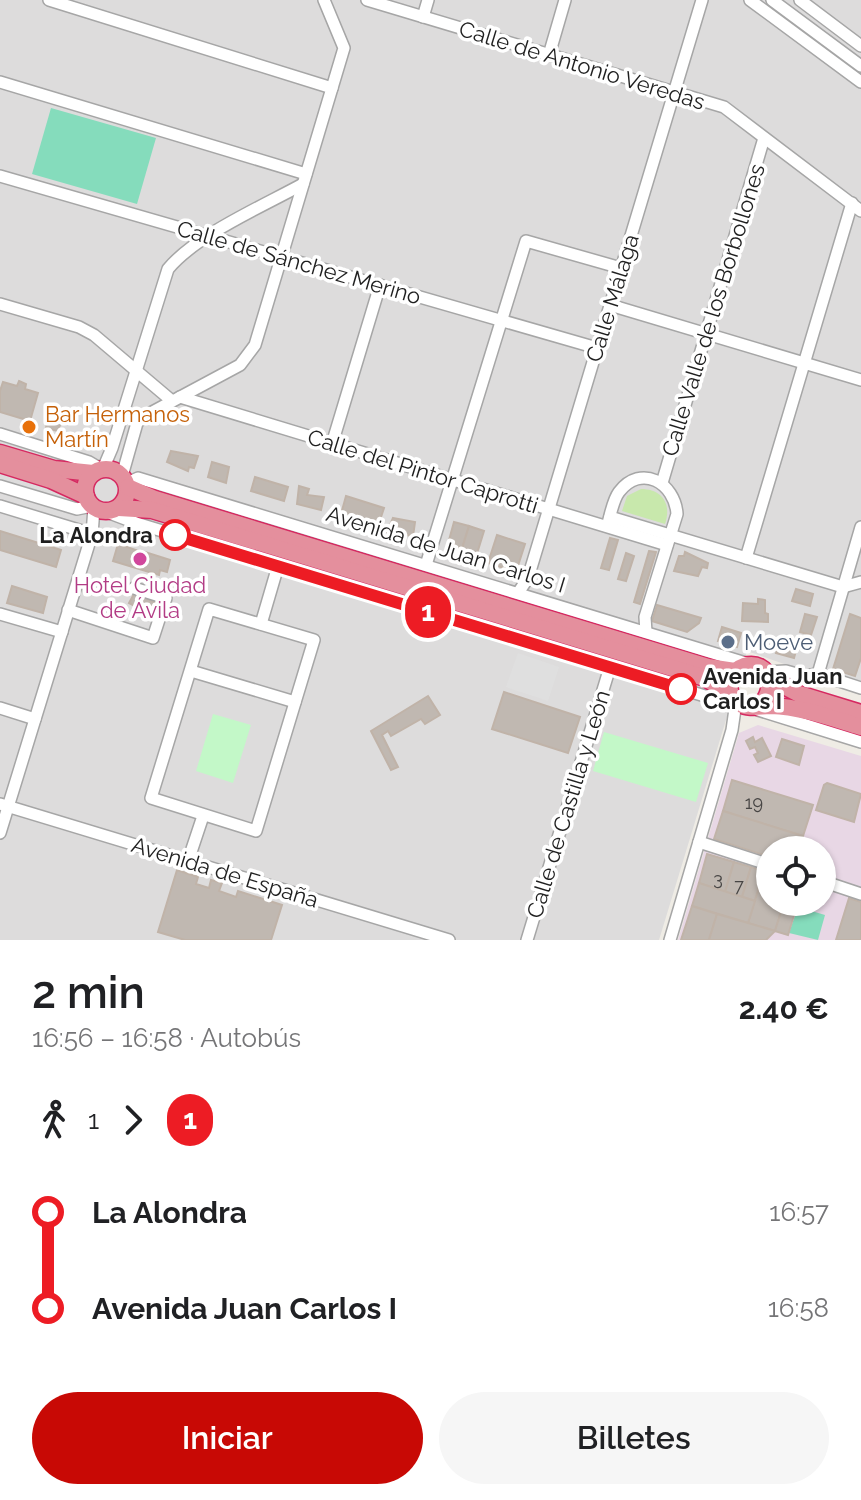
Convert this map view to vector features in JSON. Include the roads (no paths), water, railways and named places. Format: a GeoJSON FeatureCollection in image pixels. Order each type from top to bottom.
{"type":"FeatureCollection","features":[{"type":"Feature","properties":{"kind":"highway"},"geometry":{"type":"LineString","coordinates":[[0,453],[54,469],[114,470],[125,482],[126,498],[100,507]]}},
{"type":"Feature","properties":{"kind":"highway"},"geometry":{"type":"LineString","coordinates":[[0,464],[51,480],[100,507],[152,510],[167,514],[705,678],[742,702],[795,707],[861,727]]}},
{"type":"Feature","properties":{"kind":"highway"},"geometry":{"type":"LineString","coordinates":[[99,471],[85,488],[100,507]]}},
{"type":"Feature","properties":{"kind":"highway","name":"Avenida de Juan Carlos I"},"geometry":{"type":"LineString","coordinates":[[125,482],[155,499],[708,667],[735,671]]}},
{"type":"Feature","properties":{"kind":"highway"},"geometry":{"type":"LineString","coordinates":[[743,666],[763,672],[771,689],[767,699],[742,702],[729,681],[735,671],[743,666]]}},
{"type":"Feature","properties":{"kind":"highway","name":"Avenida de Juan Carlos I"},"geometry":{"type":"LineString","coordinates":[[763,672],[799,694],[861,713]]}},
{"type":"Feature","properties":{"kind":"street"},"geometry":{"type":"LineString","coordinates":[[49,0],[332,88]]}},
{"type":"Feature","properties":{"kind":"street"},"geometry":{"type":"LineString","coordinates":[[125,482],[137,423],[240,365],[255,345],[344,48],[324,0]]}},
{"type":"Feature","properties":{"kind":"street","name":"Calle de Antonio Veredas"},"geometry":{"type":"LineString","coordinates":[[367,0],[724,107],[856,207]]}},
{"type":"Feature","properties":{"kind":"street"},"geometry":{"type":"LineString","coordinates":[[423,17],[428,0]]}},
{"type":"Feature","properties":{"kind":"street"},"geometry":{"type":"LineString","coordinates":[[549,55],[565,0]]}},
{"type":"Feature","properties":{"kind":"street","name":"Calle Málaga"},"geometry":{"type":"LineString","coordinates":[[518,593],[528,578],[702,0]]}},
{"type":"Feature","properties":{"kind":"street"},"geometry":{"type":"LineString","coordinates":[[750,0],[861,82]]}},
{"type":"Feature","properties":{"kind":"street"},"geometry":{"type":"LineString","coordinates":[[772,0],[861,66]]}},
{"type":"Feature","properties":{"kind":"street"},"geometry":{"type":"LineString","coordinates":[[800,0],[861,46]]}},
{"type":"Feature","properties":{"kind":"street"},"geometry":{"type":"LineString","coordinates":[[0,82],[305,179]]}},
{"type":"Feature","properties":{"kind":"street","name":"Calle Valle de los Borbollones"},"geometry":{"type":"LineString","coordinates":[[662,483],[764,138]]}},
{"type":"Feature","properties":{"kind":"street","name":"Calle de Sánchez Merino"},"geometry":{"type":"LineString","coordinates":[[0,176],[597,348]]}},
{"type":"Feature","properties":{"kind":"street"},"geometry":{"type":"LineString","coordinates":[[0,434],[89,462],[99,471],[112,448],[168,269],[177,257],[305,179]]}},
{"type":"Feature","properties":{"kind":"street"},"geometry":{"type":"LineString","coordinates":[[746,558],[804,363],[856,207]]}},
{"type":"Feature","properties":{"kind":"street"},"geometry":{"type":"LineString","coordinates":[[426,565],[526,241],[621,268]]}},
{"type":"Feature","properties":{"kind":"street"},"geometry":{"type":"LineString","coordinates":[[332,444],[380,285]]}},
{"type":"Feature","properties":{"kind":"street","name":"Calle del Pintor Caprotti"},"geometry":{"type":"LineString","coordinates":[[0,304],[79,327],[94,335],[135,373],[176,399],[549,509],[746,558],[843,587]]}},
{"type":"Feature","properties":{"kind":"street"},"geometry":{"type":"LineString","coordinates":[[610,305],[861,380]]}},
{"type":"Feature","properties":{"kind":"street","name":"Avenida de Juan Carlos I"},"geometry":{"type":"LineString","coordinates":[[125,482],[138,478],[640,630],[763,672]]}},
{"type":"Feature","properties":{"kind":"street"},"geometry":{"type":"LineString","coordinates":[[608,522],[617,494],[629,482],[645,478],[662,483],[671,491],[676,502],[677,514],[640,630]]}},
{"type":"Feature","properties":{"kind":"street"},"geometry":{"type":"LineString","coordinates":[[0,486],[77,509],[100,507],[136,523],[718,700],[742,702],[861,742]]}},
{"type":"Feature","properties":{"kind":"street"},"geometry":{"type":"LineString","coordinates":[[0,506],[92,534]]}},
{"type":"Feature","properties":{"kind":"street"},"geometry":{"type":"LineString","coordinates":[[0,833],[4,805],[35,719],[100,507]]}},
{"type":"Feature","properties":{"kind":"street"},"geometry":{"type":"LineString","coordinates":[[818,674],[861,527]]}},
{"type":"Feature","properties":{"kind":"street"},"geometry":{"type":"LineString","coordinates":[[261,624],[278,566]]}},
{"type":"Feature","properties":{"kind":"street"},"geometry":{"type":"LineString","coordinates":[[843,587],[861,582]]}},
{"type":"Feature","properties":{"kind":"street"},"geometry":{"type":"LineString","coordinates":[[68,610],[153,638],[166,598],[134,588]]}},
{"type":"Feature","properties":{"kind":"street"},"geometry":{"type":"LineString","coordinates":[[209,609],[261,624],[314,640],[256,831],[151,798],[209,609]]}},
{"type":"Feature","properties":{"kind":"street"},"geometry":{"type":"LineString","coordinates":[[0,614],[62,632]]}},
{"type":"Feature","properties":{"kind":"street","name":"Calle de Castilla y León"},"geometry":{"type":"LineString","coordinates":[[527,940],[610,667]]}},
{"type":"Feature","properties":{"kind":"street"},"geometry":{"type":"LineString","coordinates":[[191,671],[295,702]]}},
{"type":"Feature","properties":{"kind":"street"},"geometry":{"type":"LineString","coordinates":[[763,672],[786,671],[804,676],[818,674],[861,688]]}},
{"type":"Feature","properties":{"kind":"street"},"geometry":{"type":"LineString","coordinates":[[670,940],[742,702]]}},
{"type":"Feature","properties":{"kind":"street"},"geometry":{"type":"LineString","coordinates":[[0,708],[35,719]]}},
{"type":"Feature","properties":{"kind":"street","name":"Avenida de España"},"geometry":{"type":"LineString","coordinates":[[4,805],[449,940]]}},
{"type":"Feature","properties":{"kind":"street"},"geometry":{"type":"LineString","coordinates":[[188,861],[203,816]]}},
{"type":"Feature","properties":{"kind":"street"},"geometry":{"type":"LineString","coordinates":[[699,842],[756,860]]}},
{"type":"Feature","properties":{"kind":"street"},"geometry":{"type":"LineString","coordinates":[[836,886],[861,894]]}},
{"type":"Feature","properties":{"kind":"place","name":"Bar Hermanos Martín"},"geometry":{"type":"Point","coordinates":[29,427]}},
{"type":"Feature","properties":{"kind":"place","name":"La Alondra"},"geometry":{"type":"Point","coordinates":[175,535]}},
{"type":"Feature","properties":{"kind":"place","name":"Hotel Ciudad de Ávila"},"geometry":{"type":"Point","coordinates":[140,559]}},
{"type":"Feature","properties":{"kind":"place","name":"Moeve"},"geometry":{"type":"Point","coordinates":[728,642]}},
{"type":"Feature","properties":{"kind":"place","name":"Avenida Juan Carlos I"},"geometry":{"type":"Point","coordinates":[681,689]}}]}
